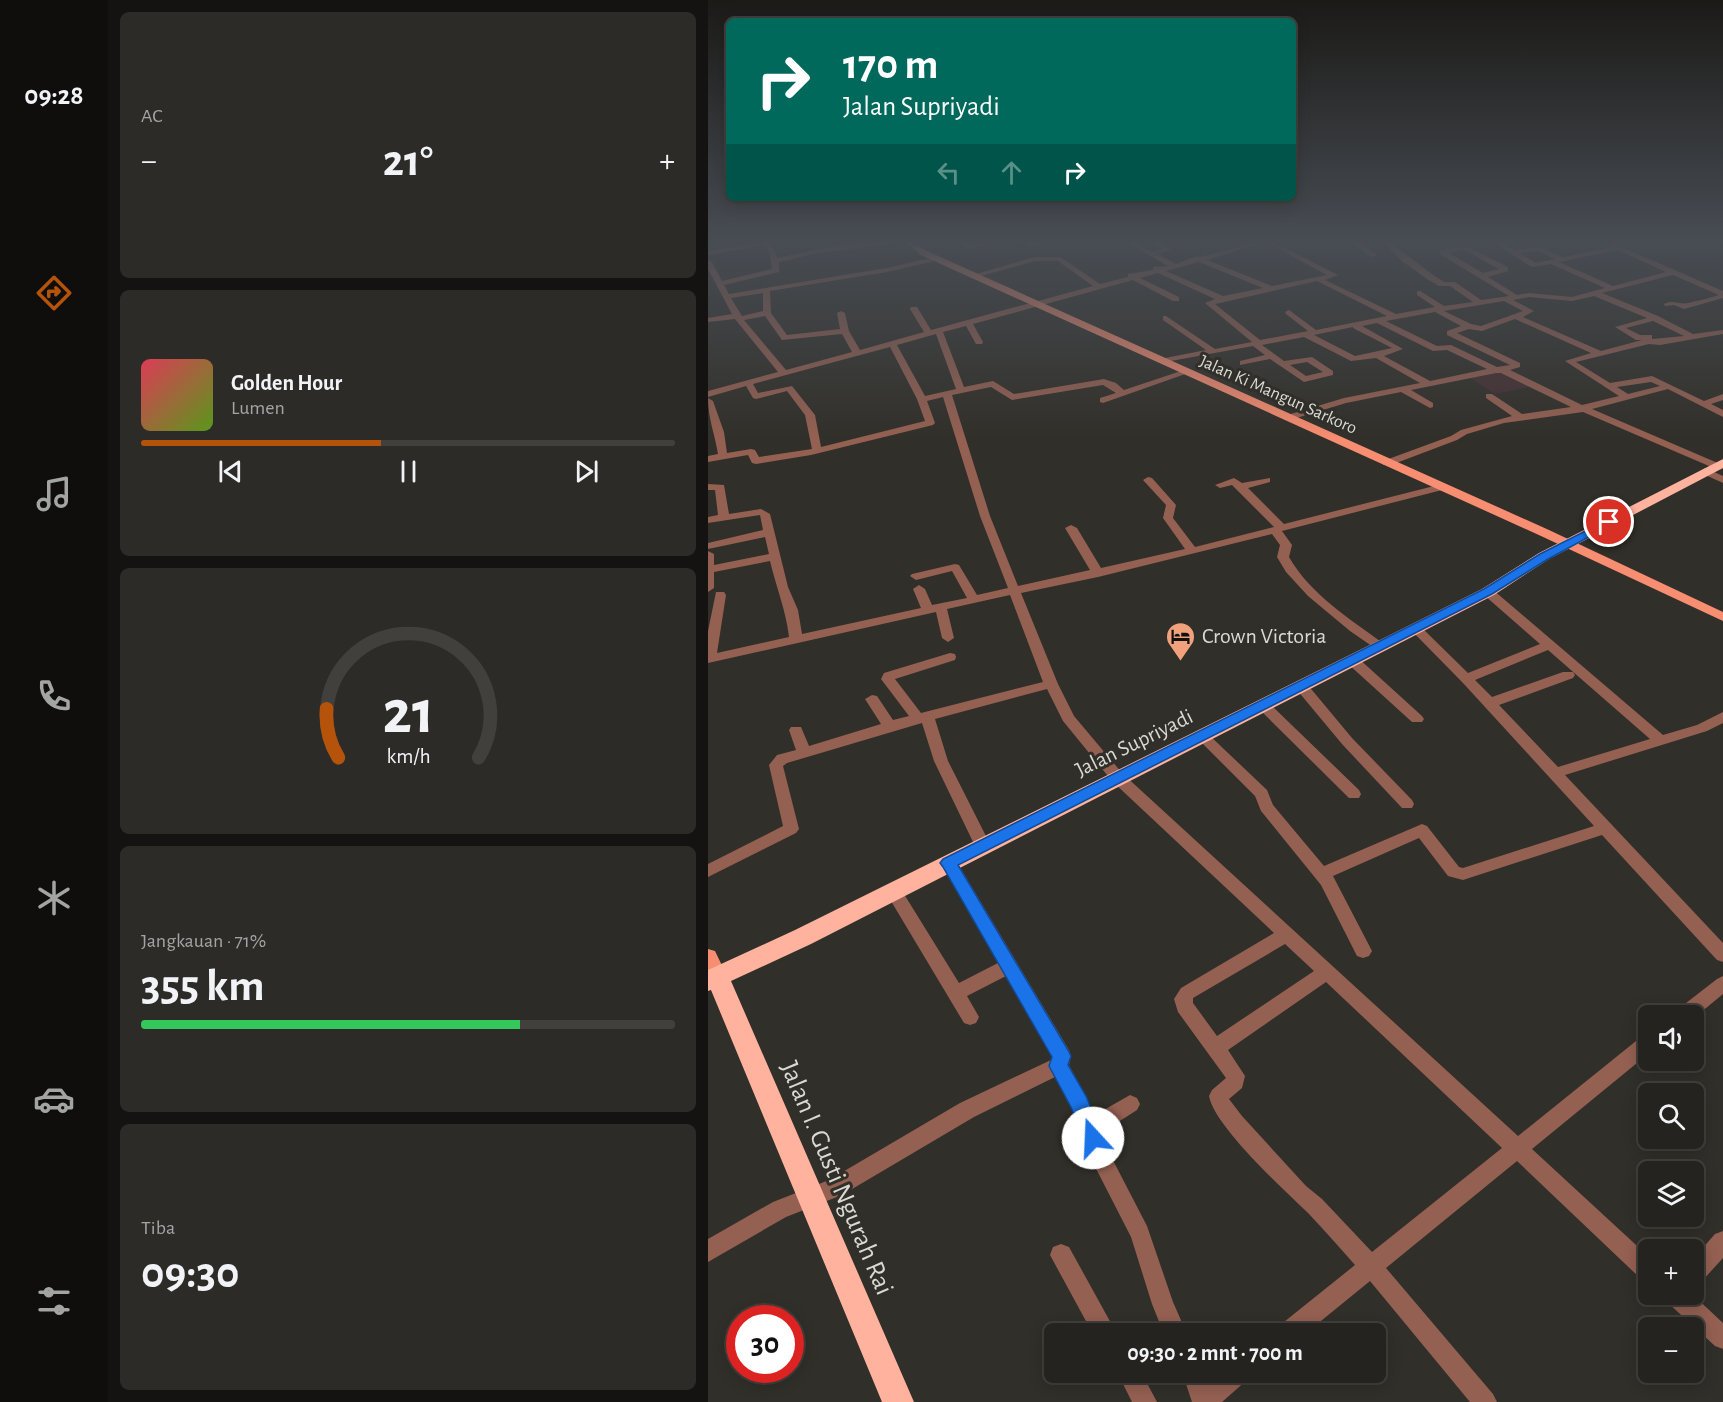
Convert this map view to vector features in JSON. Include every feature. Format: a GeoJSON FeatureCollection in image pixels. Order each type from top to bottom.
{"type":"FeatureCollection","features":[{"type":"Feature","properties":{"kind":"highway","name":"Jalan Supriyadi"},"geometry":{"type":"LineString","coordinates":[[711,972],[893,891],[1117,777],[1302,687],[1488,592],[1568,544],[1715,467]]}},
{"type":"Feature","properties":{"kind":"highway","name":"Jalan I. Gusti Ngurah Rai"},"geometry":{"type":"LineString","coordinates":[[711,972],[898,1402]]}},
{"type":"Feature","properties":{"kind":"main road","name":"Jalan Ki Mangun Sarkoro"},"geometry":{"type":"LineString","coordinates":[[1045,308],[1720,612]]}},
{"type":"Feature","properties":{"kind":"street"},"geometry":{"type":"LineString","coordinates":[[735,308],[784,373]]}},
{"type":"Feature","properties":{"kind":"street"},"geometry":{"type":"LineString","coordinates":[[767,308],[766,313],[786,338],[845,330]]}},
{"type":"Feature","properties":{"kind":"street"},"geometry":{"type":"LineString","coordinates":[[708,394],[1020,308]]}},
{"type":"Feature","properties":{"kind":"street"},"geometry":{"type":"LineString","coordinates":[[1216,308],[1282,364]]}},
{"type":"Feature","properties":{"kind":"street"},"geometry":{"type":"LineString","coordinates":[[1378,308],[1395,317]]}},
{"type":"Feature","properties":{"kind":"street"},"geometry":{"type":"LineString","coordinates":[[1163,361],[1443,308]]}},
{"type":"Feature","properties":{"kind":"street"},"geometry":{"type":"LineString","coordinates":[[1439,309],[1468,326],[1482,329],[1530,311],[1524,308]]}},
{"type":"Feature","properties":{"kind":"street"},"geometry":{"type":"LineString","coordinates":[[1631,308],[1689,335]]}},
{"type":"Feature","properties":{"kind":"street"},"geometry":{"type":"LineString","coordinates":[[914,309],[934,332],[961,391]]}},
{"type":"Feature","properties":{"kind":"street"},"geometry":{"type":"LineString","coordinates":[[1288,312],[1310,334],[1354,359],[1399,349],[1356,326]]}},
{"type":"Feature","properties":{"kind":"street"},"geometry":{"type":"LineString","coordinates":[[708,320],[766,313]]}},
{"type":"Feature","properties":{"kind":"street"},"geometry":{"type":"LineString","coordinates":[[840,313],[845,330],[857,353]]}},
{"type":"Feature","properties":{"kind":"street"},"geometry":{"type":"LineString","coordinates":[[1517,317],[1599,353]]}},
{"type":"Feature","properties":{"kind":"street"},"geometry":{"type":"LineString","coordinates":[[1166,318],[1214,351]]}},
{"type":"Feature","properties":{"kind":"street"},"geometry":{"type":"LineString","coordinates":[[1654,318],[1619,327],[1641,338],[1677,330]]}},
{"type":"Feature","properties":{"kind":"street"},"geometry":{"type":"LineString","coordinates":[[1380,321],[1436,349],[1448,347],[1582,409],[1662,442],[1715,467],[1723,480]]}},
{"type":"Feature","properties":{"kind":"street"},"geometry":{"type":"LineString","coordinates":[[969,323],[979,342]]}},
{"type":"Feature","properties":{"kind":"street"},"geometry":{"type":"LineString","coordinates":[[1287,418],[1331,404],[1517,365],[1449,332],[1468,326]]}},
{"type":"Feature","properties":{"kind":"street"},"geometry":{"type":"LineString","coordinates":[[1628,398],[1569,360],[1648,341],[1660,342],[1723,332]]}},
{"type":"Feature","properties":{"kind":"street"},"geometry":{"type":"LineString","coordinates":[[708,459],[751,452],[756,461],[817,450],[930,423],[922,399],[892,343]]}},
{"type":"Feature","properties":{"kind":"street"},"geometry":{"type":"LineString","coordinates":[[1377,355],[1427,383]]}},
{"type":"Feature","properties":{"kind":"street"},"geometry":{"type":"LineString","coordinates":[[1243,363],[1270,356]]}},
{"type":"Feature","properties":{"kind":"street"},"geometry":{"type":"LineString","coordinates":[[1103,400],[1187,372]]}},
{"type":"Feature","properties":{"kind":"street"},"geometry":{"type":"LineString","coordinates":[[1607,386],[1652,379],[1723,414]]}},
{"type":"Feature","properties":{"kind":"street"},"geometry":{"type":"LineString","coordinates":[[922,399],[993,384],[1006,395],[1016,397],[1104,382],[1113,385],[1123,394]]}},
{"type":"Feature","properties":{"kind":"street"},"geometry":{"type":"LineString","coordinates":[[748,383],[756,396],[789,388],[810,415],[817,450]]}},
{"type":"Feature","properties":{"kind":"street"},"geometry":{"type":"LineString","coordinates":[[1387,463],[1454,438],[1464,432],[1518,416],[1582,409],[1669,386]]}},
{"type":"Feature","properties":{"kind":"street"},"geometry":{"type":"LineString","coordinates":[[1401,388],[1430,405]]}},
{"type":"Feature","properties":{"kind":"street"},"geometry":{"type":"LineString","coordinates":[[947,395],[985,516],[1051,684],[1068,718],[1117,777],[1638,1261]]}},
{"type":"Feature","properties":{"kind":"street"},"geometry":{"type":"LineString","coordinates":[[1489,396],[1518,416]]}},
{"type":"Feature","properties":{"kind":"street"},"geometry":{"type":"LineString","coordinates":[[1703,404],[1723,397]]}},
{"type":"Feature","properties":{"kind":"street"},"geometry":{"type":"LineString","coordinates":[[708,401],[720,432],[723,456]]}},
{"type":"Feature","properties":{"kind":"street"},"geometry":{"type":"LineString","coordinates":[[1662,442],[1676,435]]}},
{"type":"Feature","properties":{"kind":"street"},"geometry":{"type":"LineString","coordinates":[[1148,480],[1171,505],[1168,518],[1192,551]]}},
{"type":"Feature","properties":{"kind":"street"},"geometry":{"type":"LineString","coordinates":[[1241,488],[1266,480]]}},
{"type":"Feature","properties":{"kind":"street"},"geometry":{"type":"LineString","coordinates":[[1220,485],[1234,481],[1241,488],[1279,529],[1286,545],[1283,557],[1294,574],[1323,603],[1379,647]]}},
{"type":"Feature","properties":{"kind":"street"},"geometry":{"type":"LineString","coordinates":[[708,487],[720,487],[724,517]]}},
{"type":"Feature","properties":{"kind":"street"},"geometry":{"type":"LineString","coordinates":[[720,595],[709,658],[1098,573],[1442,487]]}},
{"type":"Feature","properties":{"kind":"street"},"geometry":{"type":"LineString","coordinates":[[708,520],[763,513],[770,532],[782,587],[792,610],[796,639]]}},
{"type":"Feature","properties":{"kind":"street"},"geometry":{"type":"LineString","coordinates":[[1071,528],[1098,573]]}},
{"type":"Feature","properties":{"kind":"street"},"geometry":{"type":"LineString","coordinates":[[708,546],[770,532]]}},
{"type":"Feature","properties":{"kind":"street"},"geometry":{"type":"LineString","coordinates":[[708,554],[708,588]]}},
{"type":"Feature","properties":{"kind":"street"},"geometry":{"type":"LineString","coordinates":[[709,569],[776,556]]}},
{"type":"Feature","properties":{"kind":"street"},"geometry":{"type":"LineString","coordinates":[[916,576],[955,567],[974,600]]}},
{"type":"Feature","properties":{"kind":"street"},"geometry":{"type":"LineString","coordinates":[[919,589],[934,609],[948,638]]}},
{"type":"Feature","properties":{"kind":"street"},"geometry":{"type":"LineString","coordinates":[[1488,592],[1551,644],[1575,673],[1660,740]]}},
{"type":"Feature","properties":{"kind":"street"},"geometry":{"type":"LineString","coordinates":[[1415,628],[1467,678],[1723,955]]}},
{"type":"Feature","properties":{"kind":"street"},"geometry":{"type":"LineString","coordinates":[[1467,678],[1551,644]]}},
{"type":"Feature","properties":{"kind":"street"},"geometry":{"type":"LineString","coordinates":[[950,657],[889,676],[888,679],[923,718],[941,761],[983,846]]}},
{"type":"Feature","properties":{"kind":"street"},"geometry":{"type":"LineString","coordinates":[[1352,660],[1417,718]]}},
{"type":"Feature","properties":{"kind":"street"},"geometry":{"type":"LineString","coordinates":[[1490,703],[1575,673]]}},
{"type":"Feature","properties":{"kind":"street"},"geometry":{"type":"LineString","coordinates":[[708,871],[791,829],[776,765],[782,759],[890,726],[1051,684]]}},
{"type":"Feature","properties":{"kind":"street"},"geometry":{"type":"LineString","coordinates":[[1302,687],[1347,741],[1407,804]]}},
{"type":"Feature","properties":{"kind":"street"},"geometry":{"type":"LineString","coordinates":[[872,699],[890,726]]}},
{"type":"Feature","properties":{"kind":"street"},"geometry":{"type":"LineString","coordinates":[[1264,706],[1354,794]]}},
{"type":"Feature","properties":{"kind":"street"},"geometry":{"type":"LineString","coordinates":[[1556,773],[1702,728],[1723,717]]}},
{"type":"Feature","properties":{"kind":"street"},"geometry":{"type":"LineString","coordinates":[[796,730],[804,752]]}},
{"type":"Feature","properties":{"kind":"street"},"geometry":{"type":"LineString","coordinates":[[1202,736],[1262,794],[1266,807],[1322,874],[1363,951]]}},
{"type":"Feature","properties":{"kind":"street"},"geometry":{"type":"LineString","coordinates":[[1322,874],[1422,830],[1454,872],[1463,874],[1606,828]]}},
{"type":"Feature","properties":{"kind":"street"},"geometry":{"type":"LineString","coordinates":[[948,863],[1062,1056],[1059,1066],[1079,1102],[1094,1144],[1140,1233],[1171,1323]]}},
{"type":"Feature","properties":{"kind":"street"},"geometry":{"type":"LineString","coordinates":[[893,891],[970,1017]]}},
{"type":"Feature","properties":{"kind":"street"},"geometry":{"type":"LineString","coordinates":[[1287,934],[1184,996],[1184,1006],[1236,1076],[1235,1082],[1219,1096],[1220,1102],[1235,1123],[1299,1193],[1316,1206],[1370,1265],[1485,1402]]}},
{"type":"Feature","properties":{"kind":"street"},"geometry":{"type":"LineString","coordinates":[[956,993],[1008,966]]}},
{"type":"Feature","properties":{"kind":"street"},"geometry":{"type":"LineString","coordinates":[[1215,1048],[1328,971]]}},
{"type":"Feature","properties":{"kind":"street"},"geometry":{"type":"LineString","coordinates":[[1697,1005],[1723,984]]}},
{"type":"Feature","properties":{"kind":"street"},"geometry":{"type":"LineString","coordinates":[[1300,1323],[1638,1051]]}},
{"type":"Feature","properties":{"kind":"street"},"geometry":{"type":"LineString","coordinates":[[708,1251],[780,1209],[836,1188],[967,1110],[1059,1066]]}},
{"type":"Feature","properties":{"kind":"street"},"geometry":{"type":"LineString","coordinates":[[1090,1129],[1130,1104]]}},
{"type":"Feature","properties":{"kind":"street"},"geometry":{"type":"LineString","coordinates":[[1704,1262],[1723,1242]]}},
{"type":"Feature","properties":{"kind":"street"},"geometry":{"type":"LineString","coordinates":[[1061,1255],[1100,1323]]}},
{"type":"Feature","properties":{"kind":"street"},"geometry":{"type":"LineString","coordinates":[[1687,1305],[1723,1338]]}},
{"type":"Feature","properties":{"kind":"street"},"geometry":{"type":"LineString","coordinates":[[1134,1383],[1145,1402]]}},
{"type":"Feature","properties":{"kind":"street"},"geometry":{"type":"LineString","coordinates":[[1198,1383],[1205,1401],[1226,1383]]}},
{"type":"Feature","properties":{"kind":"shaded area"},"geometry":{"type":"Polygon","coordinates":[[[1502,371],[1534,386],[1495,394],[1467,376],[1502,371]]]}},
{"type":"Feature","properties":{"kind":"place","name":"Crown Victoria"},"geometry":{"type":"Point","coordinates":[1181,662]}},
{"type":"Feature","properties":{"kind":"route"},"geometry":{"type":"LineString","coordinates":[[1093,1138],[1089,1123],[1059,1066],[1062,1056],[948,863],[1488,592],[1544,556],[1609,522]]}}]}
